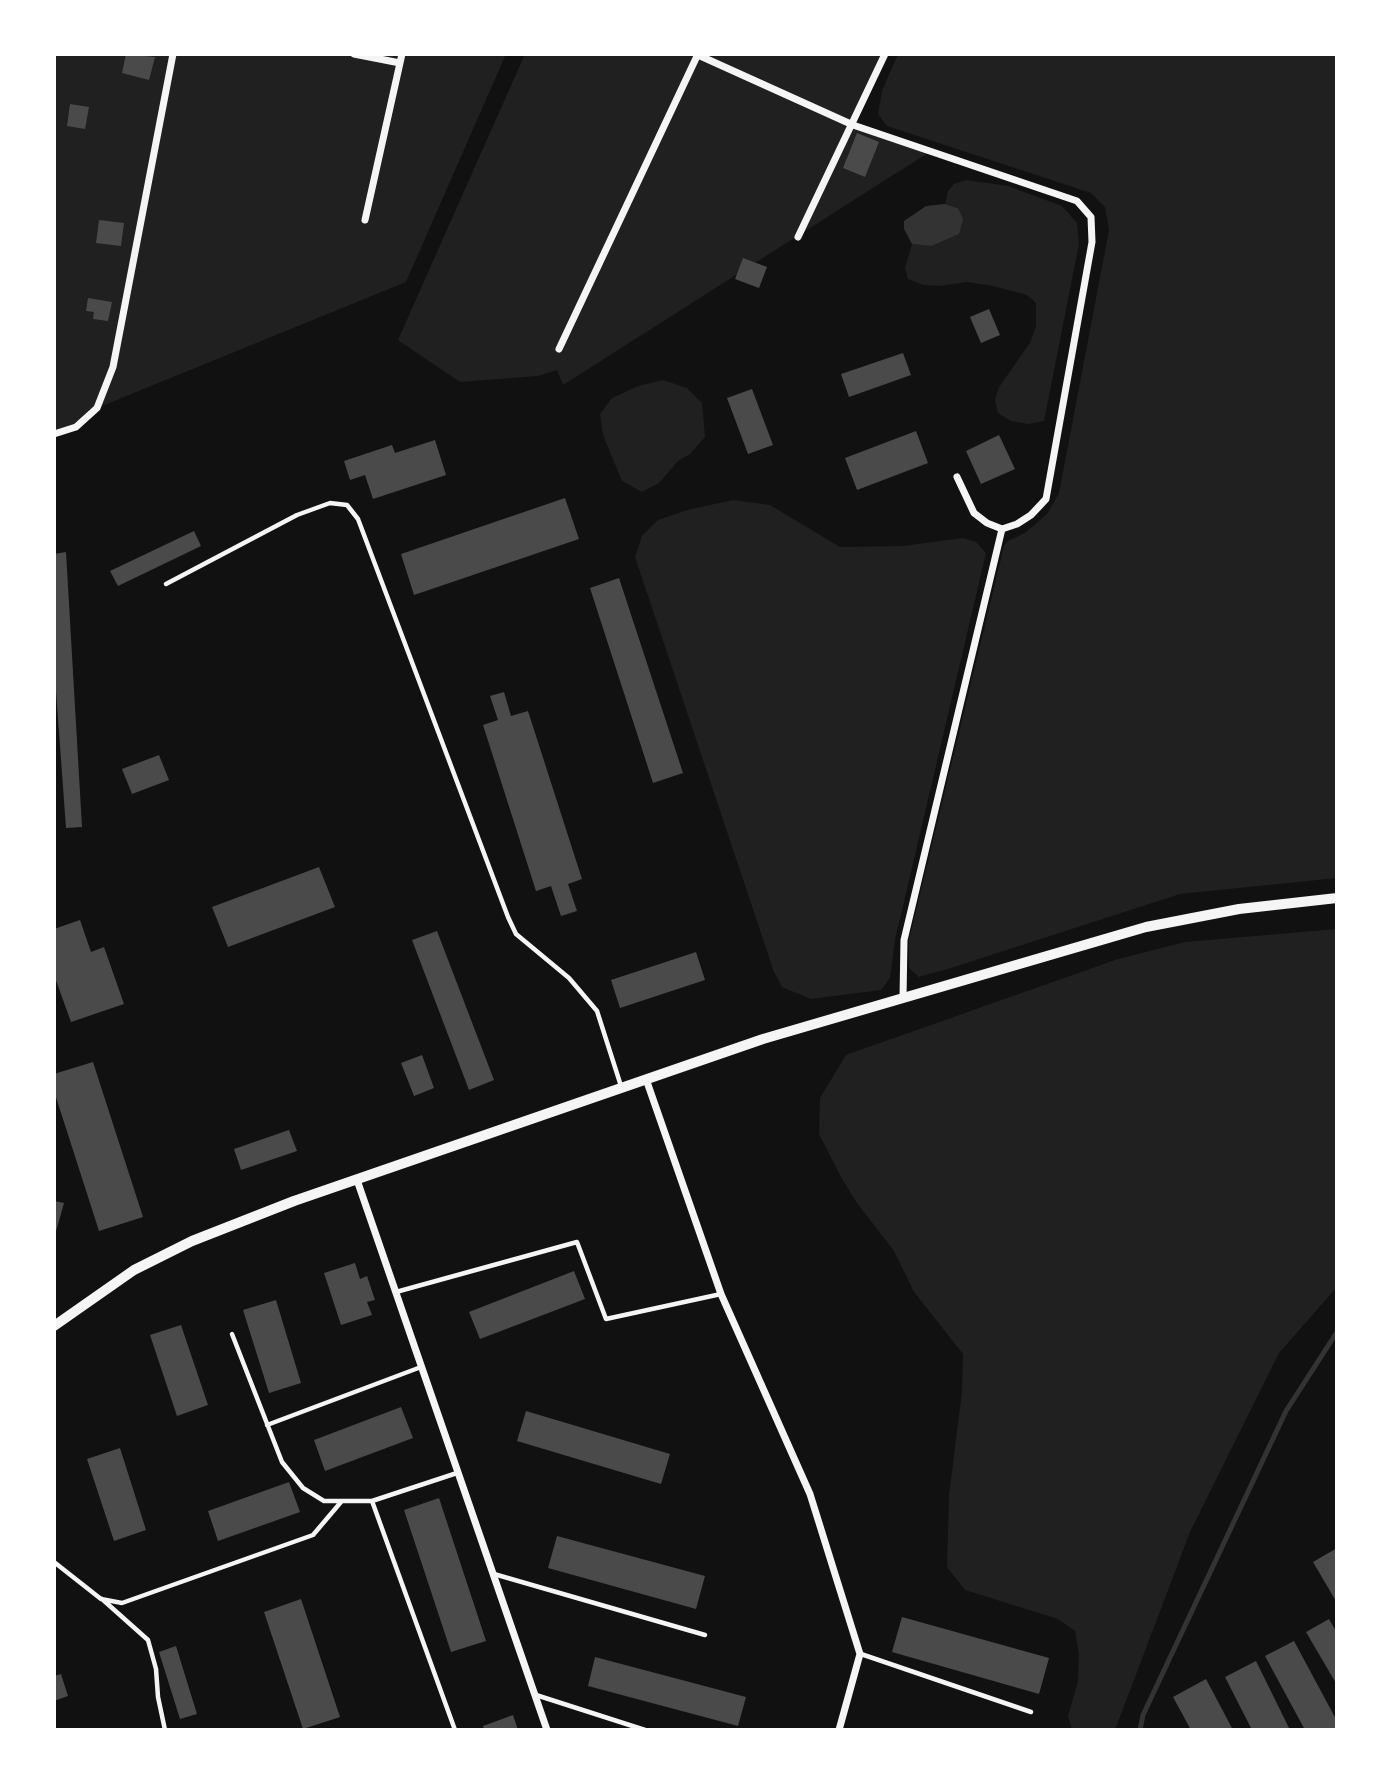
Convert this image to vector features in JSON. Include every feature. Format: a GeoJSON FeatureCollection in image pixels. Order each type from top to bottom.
{"type":"FeatureCollection","features":[{"type":"Feature","properties":{"kind":"street"},"geometry":{"type":"LineString","coordinates":[[54,435],[76,427],[97,408],[113,368],[173,54]]}},
{"type":"Feature","properties":{"kind":"street"},"geometry":{"type":"LineString","coordinates":[[354,54],[401,59],[365,220]]}},
{"type":"Feature","properties":{"kind":"street"},"geometry":{"type":"LineString","coordinates":[[798,237],[885,54]]}},
{"type":"Feature","properties":{"kind":"street"},"geometry":{"type":"LineString","coordinates":[[559,349],[698,55],[853,125],[1077,201],[1091,217],[1092,242],[1046,499],[1031,515],[1002,529],[987,523],[974,513],[957,477]]}},
{"type":"Feature","properties":{"kind":"street"},"geometry":{"type":"LineString","coordinates":[[903,998],[904,940],[1002,529]]}},
{"type":"Feature","properties":{"kind":"street"},"geometry":{"type":"LineString","coordinates":[[54,1326],[134,1270],[192,1241],[294,1201],[763,1039],[1146,928],[1239,909],[1337,898]]}},
{"type":"Feature","properties":{"kind":"street"},"geometry":{"type":"LineString","coordinates":[[646,1079],[721,1294],[810,1494],[860,1654],[839,1730]]}},
{"type":"Feature","properties":{"kind":"street"},"geometry":{"type":"LineString","coordinates":[[357,1180],[547,1730]]}},
{"type":"Feature","properties":{"kind":"lane"},"geometry":{"type":"LineString","coordinates":[[166,584],[297,515],[330,503],[347,505],[358,519],[516,934],[569,978],[597,1011],[622,1088]]}},
{"type":"Feature","properties":{"kind":"lane"},"geometry":{"type":"LineString","coordinates":[[395,1293],[577,1242],[606,1318],[721,1294]]}},
{"type":"Feature","properties":{"kind":"lane"},"geometry":{"type":"LineString","coordinates":[[232,1334],[282,1462],[303,1488],[324,1501],[372,1501],[458,1473]]}},
{"type":"Feature","properties":{"kind":"lane"},"geometry":{"type":"LineString","coordinates":[[267,1425],[421,1367]]}},
{"type":"Feature","properties":{"kind":"lane"},"geometry":{"type":"LineString","coordinates":[[372,1501],[455,1730]]}},
{"type":"Feature","properties":{"kind":"lane"},"geometry":{"type":"LineString","coordinates":[[101,1599],[122,1603],[313,1535],[341,1502]]}},
{"type":"Feature","properties":{"kind":"lane"},"geometry":{"type":"LineString","coordinates":[[54,1562],[148,1640],[156,1669],[158,1698],[165,1730]]}},
{"type":"Feature","properties":{"kind":"lane"},"geometry":{"type":"LineString","coordinates":[[493,1574],[705,1635]]}},
{"type":"Feature","properties":{"kind":"lane"},"geometry":{"type":"LineString","coordinates":[[860,1654],[1031,1712]]}},
{"type":"Feature","properties":{"kind":"lane"},"geometry":{"type":"LineString","coordinates":[[535,1695],[645,1730]]}},
{"type":"Feature","properties":{"kind":"shaded area"},"geometry":{"type":"Polygon","coordinates":[[[54,54],[506,54],[406,282],[97,408],[76,427],[54,434],[54,54]]]}},
{"type":"Feature","properties":{"kind":"shaded area"},"geometry":{"type":"Polygon","coordinates":[[[525,54],[885,54],[853,124],[931,151],[563,385],[557,370],[538,376],[460,382],[398,340],[525,54]]]}},
{"type":"Feature","properties":{"kind":"shaded area"},"geometry":{"type":"Polygon","coordinates":[[[898,54],[1337,54],[1337,878],[1180,894],[919,977],[909,968],[909,940],[1004,546],[1008,541],[1025,533],[1047,514],[1059,493],[1109,230],[1105,207],[1091,193],[887,126],[878,114],[882,91],[898,54]]]}},
{"type":"Feature","properties":{"kind":"shaded area"},"geometry":{"type":"Polygon","coordinates":[[[966,180],[1008,186],[1062,206],[1077,223],[1079,244],[1044,421],[1029,424],[1011,421],[998,413],[995,400],[999,387],[1030,343],[1036,326],[1036,303],[1027,295],[993,286],[967,282],[940,286],[923,285],[908,279],[905,268],[912,244],[931,246],[959,208],[945,204],[948,191],[954,184],[966,180]]]}},
{"type":"Feature","properties":{"kind":"shaded area"},"geometry":{"type":"Polygon","coordinates":[[[945,204],[958,208],[963,219],[959,234],[931,246],[912,244],[904,229],[904,221],[926,206],[945,204]]]}},
{"type":"Feature","properties":{"kind":"shaded area"},"geometry":{"type":"Polygon","coordinates":[[[663,380],[687,388],[702,403],[705,437],[690,454],[678,461],[659,483],[642,492],[622,481],[603,435],[600,414],[612,398],[638,386],[663,380]]]}},
{"type":"Feature","properties":{"kind":"shaded area"},"geometry":{"type":"Polygon","coordinates":[[[733,500],[770,505],[840,547],[903,546],[963,538],[976,542],[986,553],[895,940],[890,978],[881,990],[811,999],[782,987],[774,972],[635,557],[642,536],[658,520],[687,510],[733,500]]]}},
{"type":"Feature","properties":{"kind":"shaded area"},"geometry":{"type":"Polygon","coordinates":[[[1337,929],[1337,1287],[1279,1353],[1190,1532],[1115,1730],[1072,1730],[1068,1716],[1078,1681],[1079,1655],[1075,1631],[1058,1619],[965,1590],[947,1567],[949,1495],[962,1391],[963,1354],[914,1292],[894,1251],[857,1203],[841,1177],[819,1134],[820,1098],[846,1055],[1118,959],[1185,942],[1337,929]]]}},
{"type":"Feature","properties":{"kind":"building"},"geometry":{"type":"Polygon","coordinates":[[[126,54],[155,57],[149,80],[122,73],[126,54]]]}},
{"type":"Feature","properties":{"kind":"building"},"geometry":{"type":"Polygon","coordinates":[[[70,104],[89,107],[85,129],[67,126],[70,104]]]}},
{"type":"Feature","properties":{"kind":"building"},"geometry":{"type":"Polygon","coordinates":[[[857,133],[879,142],[865,177],[843,168],[857,133]]]}},
{"type":"Feature","properties":{"kind":"building"},"geometry":{"type":"Polygon","coordinates":[[[99,220],[124,223],[121,246],[96,243],[99,220]]]}},
{"type":"Feature","properties":{"kind":"building"},"geometry":{"type":"Polygon","coordinates":[[[743,258],[767,267],[759,288],[735,279],[743,258]]]}},
{"type":"Feature","properties":{"kind":"building"},"geometry":{"type":"Polygon","coordinates":[[[88,298],[112,302],[108,321],[93,319],[94,312],[86,311],[88,298]]]}},
{"type":"Feature","properties":{"kind":"building"},"geometry":{"type":"Polygon","coordinates":[[[989,309],[1000,335],[981,343],[970,317],[989,309]]]}},
{"type":"Feature","properties":{"kind":"building"},"geometry":{"type":"Polygon","coordinates":[[[903,353],[911,375],[849,397],[841,374],[903,353]]]}},
{"type":"Feature","properties":{"kind":"building"},"geometry":{"type":"Polygon","coordinates":[[[752,389],[773,445],[748,454],[727,398],[752,389]]]}},
{"type":"Feature","properties":{"kind":"building"},"geometry":{"type":"Polygon","coordinates":[[[916,431],[928,463],[857,490],[845,458],[916,431]]]}},
{"type":"Feature","properties":{"kind":"building"},"geometry":{"type":"Polygon","coordinates":[[[999,435],[1015,469],[981,484],[966,451],[999,435]]]}},
{"type":"Feature","properties":{"kind":"building"},"geometry":{"type":"Polygon","coordinates":[[[435,440],[446,475],[373,499],[365,475],[350,480],[344,461],[392,445],[395,453],[435,440]]]}},
{"type":"Feature","properties":{"kind":"building"},"geometry":{"type":"Polygon","coordinates":[[[565,498],[579,539],[414,595],[401,554],[565,498]]]}},
{"type":"Feature","properties":{"kind":"building"},"geometry":{"type":"Polygon","coordinates":[[[194,531],[201,546],[118,586],[110,571],[194,531]]]}},
{"type":"Feature","properties":{"kind":"building"},"geometry":{"type":"Polygon","coordinates":[[[66,552],[82,827],[66,828],[54,664],[54,554],[66,552]]]}},
{"type":"Feature","properties":{"kind":"building"},"geometry":{"type":"Polygon","coordinates":[[[619,578],[683,773],[653,783],[590,588],[619,578]]]}},
{"type":"Feature","properties":{"kind":"building"},"geometry":{"type":"Polygon","coordinates":[[[504,692],[511,716],[528,711],[582,879],[568,884],[577,911],[561,916],[551,886],[536,891],[483,725],[498,720],[490,696],[504,692]]]}},
{"type":"Feature","properties":{"kind":"building"},"geometry":{"type":"Polygon","coordinates":[[[159,755],[169,780],[132,794],[122,769],[159,755]]]}},
{"type":"Feature","properties":{"kind":"building"},"geometry":{"type":"Polygon","coordinates":[[[319,867],[335,907],[228,947],[212,907],[319,867]]]}},
{"type":"Feature","properties":{"kind":"building"},"geometry":{"type":"Polygon","coordinates":[[[80,920],[91,952],[104,947],[124,1004],[71,1022],[54,975],[54,929],[80,920]]]}},
{"type":"Feature","properties":{"kind":"building"},"geometry":{"type":"Polygon","coordinates":[[[437,931],[494,1080],[469,1090],[412,940],[437,931]]]}},
{"type":"Feature","properties":{"kind":"building"},"geometry":{"type":"Polygon","coordinates":[[[696,952],[705,980],[620,1008],[611,980],[696,952]]]}},
{"type":"Feature","properties":{"kind":"building"},"geometry":{"type":"Polygon","coordinates":[[[422,1055],[434,1088],[414,1096],[401,1063],[422,1055]]]}},
{"type":"Feature","properties":{"kind":"building"},"geometry":{"type":"Polygon","coordinates":[[[93,1062],[143,1217],[99,1231],[54,1091],[54,1074],[93,1062]]]}},
{"type":"Feature","properties":{"kind":"building"},"geometry":{"type":"Polygon","coordinates":[[[289,1130],[297,1151],[241,1170],[234,1149],[289,1130]]]}},
{"type":"Feature","properties":{"kind":"building"},"geometry":{"type":"Polygon","coordinates":[[[54,1201],[64,1203],[55,1235],[54,1235],[54,1201]]]}},
{"type":"Feature","properties":{"kind":"building"},"geometry":{"type":"Polygon","coordinates":[[[355,1263],[360,1279],[367,1276],[375,1300],[367,1302],[372,1315],[341,1325],[324,1273],[355,1263]]]}},
{"type":"Feature","properties":{"kind":"building"},"geometry":{"type":"Polygon","coordinates":[[[574,1271],[585,1299],[480,1339],[469,1312],[574,1271]]]}},
{"type":"Feature","properties":{"kind":"building"},"geometry":{"type":"Polygon","coordinates":[[[276,1300],[301,1383],[269,1393],[243,1310],[276,1300]]]}},
{"type":"Feature","properties":{"kind":"building"},"geometry":{"type":"Polygon","coordinates":[[[181,1325],[208,1405],[177,1416],[150,1335],[181,1325]]]}},
{"type":"Feature","properties":{"kind":"building"},"geometry":{"type":"Polygon","coordinates":[[[401,1407],[413,1438],[325,1471],[314,1440],[401,1407]]]}},
{"type":"Feature","properties":{"kind":"building"},"geometry":{"type":"Polygon","coordinates":[[[526,1411],[670,1454],[661,1484],[517,1441],[526,1411]]]}},
{"type":"Feature","properties":{"kind":"building"},"geometry":{"type":"Polygon","coordinates":[[[120,1448],[146,1530],[114,1541],[87,1459],[120,1448]]]}},
{"type":"Feature","properties":{"kind":"building"},"geometry":{"type":"Polygon","coordinates":[[[289,1482],[300,1512],[218,1541],[208,1511],[289,1482]]]}},
{"type":"Feature","properties":{"kind":"building"},"geometry":{"type":"Polygon","coordinates":[[[439,1498],[486,1641],[451,1652],[404,1510],[439,1498]]]}},
{"type":"Feature","properties":{"kind":"building"},"geometry":{"type":"Polygon","coordinates":[[[557,1536],[705,1576],[696,1609],[548,1568],[557,1536]]]}},
{"type":"Feature","properties":{"kind":"building"},"geometry":{"type":"Polygon","coordinates":[[[1337,1548],[1337,1603],[1313,1562],[1337,1548]]]}},
{"type":"Feature","properties":{"kind":"building"},"geometry":{"type":"Polygon","coordinates":[[[301,1599],[340,1717],[303,1729],[264,1612],[301,1599]]]}},
{"type":"Feature","properties":{"kind":"building"},"geometry":{"type":"Polygon","coordinates":[[[902,1617],[1049,1658],[1039,1694],[892,1652],[902,1617]]]}},
{"type":"Feature","properties":{"kind":"building"},"geometry":{"type":"Polygon","coordinates":[[[1329,1619],[1337,1633],[1337,1685],[1306,1632],[1329,1619]]]}},
{"type":"Feature","properties":{"kind":"building"},"geometry":{"type":"Polygon","coordinates":[[[1294,1641],[1337,1721],[1337,1730],[1305,1730],[1265,1656],[1294,1641]]]}},
{"type":"Feature","properties":{"kind":"building"},"geometry":{"type":"Polygon","coordinates":[[[176,1646],[197,1714],[180,1719],[159,1652],[176,1646]]]}},
{"type":"Feature","properties":{"kind":"building"},"geometry":{"type":"Polygon","coordinates":[[[595,1657],[746,1697],[738,1726],[588,1686],[595,1657]]]}},
{"type":"Feature","properties":{"kind":"building"},"geometry":{"type":"Polygon","coordinates":[[[1256,1661],[1290,1730],[1252,1730],[1225,1677],[1256,1661]]]}},
{"type":"Feature","properties":{"kind":"building"},"geometry":{"type":"Polygon","coordinates":[[[61,1674],[68,1696],[54,1701],[54,1676],[61,1674]]]}},
{"type":"Feature","properties":{"kind":"building"},"geometry":{"type":"Polygon","coordinates":[[[1206,1679],[1233,1730],[1191,1730],[1173,1697],[1206,1679]]]}},
{"type":"Feature","properties":{"kind":"building"},"geometry":{"type":"Polygon","coordinates":[[[513,1715],[518,1730],[484,1730],[483,1726],[513,1715]]]}},
{"type":"Feature","properties":{"kind":"waterway"},"geometry":{"type":"LineString","coordinates":[[1140,1730],[1143,1715],[1286,1411],[1337,1332]]}}]}
